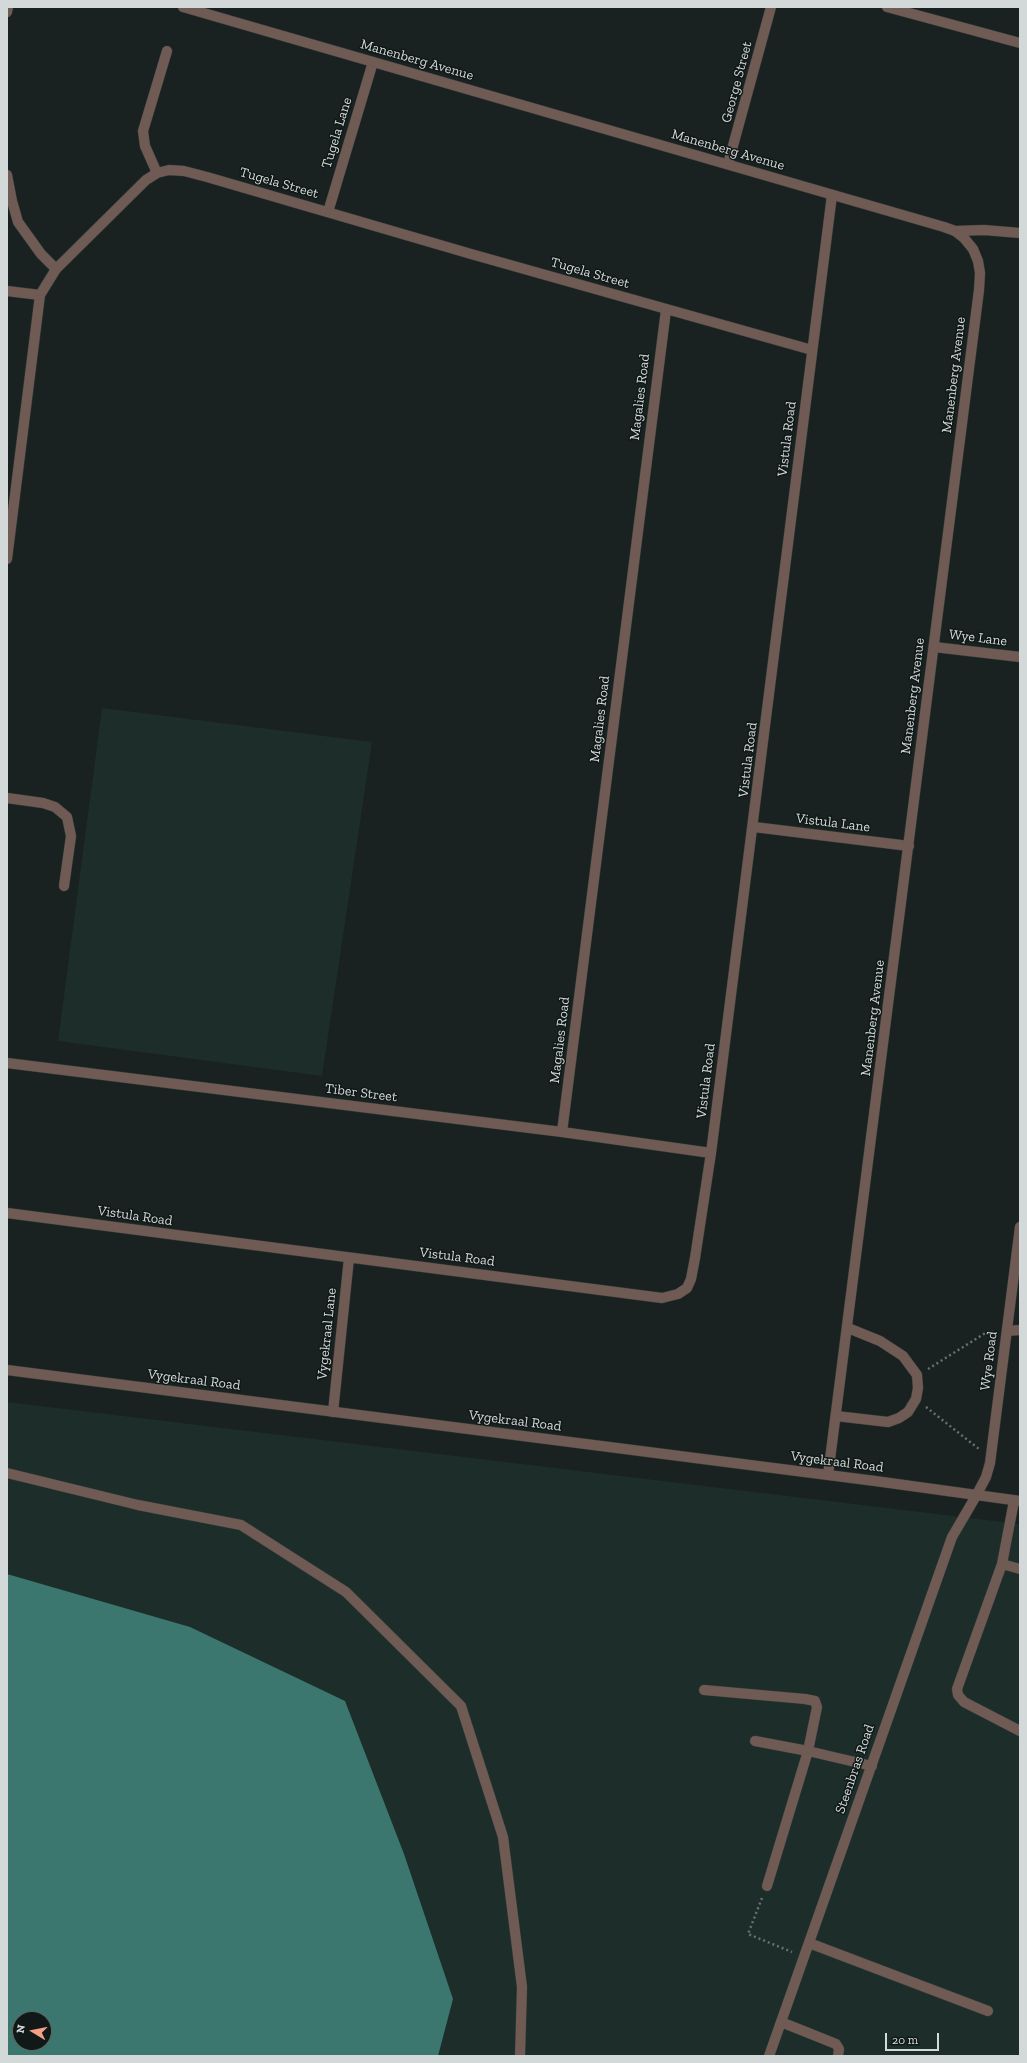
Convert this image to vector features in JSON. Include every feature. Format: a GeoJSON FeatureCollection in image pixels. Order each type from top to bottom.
{"type":"FeatureCollection","features":[{"type":"Feature","properties":{"kind":"street"},"geometry":{"type":"LineString","coordinates":[[7,12],[8,7]]}},
{"type":"Feature","properties":{"kind":"street","name":"Manenberg Avenue"},"geometry":{"type":"LineString","coordinates":[[183,7],[955,231],[973,249],[978,261],[980,273],[909,846],[828,1475]]}},
{"type":"Feature","properties":{"kind":"street","name":"George Street"},"geometry":{"type":"LineString","coordinates":[[728,164],[772,7]]}},
{"type":"Feature","properties":{"kind":"street"},"geometry":{"type":"LineString","coordinates":[[887,7],[1020,43]]}},
{"type":"Feature","properties":{"kind":"street"},"geometry":{"type":"LineString","coordinates":[[157,173],[145,146],[143,131],[167,51]]}},
{"type":"Feature","properties":{"kind":"street","name":"Tugela Lane"},"geometry":{"type":"LineString","coordinates":[[328,212],[373,62]]}},
{"type":"Feature","properties":{"kind":"street","name":"Tugela Street"},"geometry":{"type":"LineString","coordinates":[[7,559],[9,527],[40,295],[56,269],[146,180],[157,173],[169,170],[184,171],[666,310],[812,350]]}},
{"type":"Feature","properties":{"kind":"street"},"geometry":{"type":"LineString","coordinates":[[7,175],[12,202],[18,222],[41,254],[56,269]]}},
{"type":"Feature","properties":{"kind":"street","name":"Vistula Road"},"geometry":{"type":"LineString","coordinates":[[7,1213],[662,1298],[678,1294],[687,1288],[691,1279],[711,1153],[754,827],[832,195]]}},
{"type":"Feature","properties":{"kind":"street"},"geometry":{"type":"LineString","coordinates":[[955,231],[984,230],[1020,233]]}},
{"type":"Feature","properties":{"kind":"street"},"geometry":{"type":"LineString","coordinates":[[7,291],[40,295]]}},
{"type":"Feature","properties":{"kind":"street","name":"Magalies Road"},"geometry":{"type":"LineString","coordinates":[[562,1132],[666,310]]}},
{"type":"Feature","properties":{"kind":"street","name":"Wye Lane"},"geometry":{"type":"LineString","coordinates":[[934,647],[1020,657]]}},
{"type":"Feature","properties":{"kind":"street"},"geometry":{"type":"LineString","coordinates":[[7,798],[43,802],[55,807],[67,817],[71,836],[64,886]]}},
{"type":"Feature","properties":{"kind":"street","name":"Vistula Lane"},"geometry":{"type":"LineString","coordinates":[[754,827],[909,846]]}},
{"type":"Feature","properties":{"kind":"street","name":"Tiber Street"},"geometry":{"type":"LineString","coordinates":[[7,1063],[562,1132],[711,1153]]}},
{"type":"Feature","properties":{"kind":"street","name":"Wye Road"},"geometry":{"type":"LineString","coordinates":[[976,1496],[986,1477],[990,1463],[1020,1227]]}},
{"type":"Feature","properties":{"kind":"street","name":"Vygekraal Lane"},"geometry":{"type":"LineString","coordinates":[[333,1412],[349,1258]]}},
{"type":"Feature","properties":{"kind":"street"},"geometry":{"type":"LineString","coordinates":[[836,1416],[888,1422],[899,1418],[908,1412],[916,1399],[918,1388],[917,1375],[903,1356],[880,1341],[848,1328]]}},
{"type":"Feature","properties":{"kind":"street"},"geometry":{"type":"LineString","coordinates":[[1007,1331],[1020,1330]]}},
{"type":"Feature","properties":{"kind":"street","name":"Vygekraal Road"},"geometry":{"type":"LineString","coordinates":[[7,1370],[828,1475],[1017,1501]]}},
{"type":"Feature","properties":{"kind":"street"},"geometry":{"type":"LineString","coordinates":[[7,1473],[138,1505],[241,1525],[346,1592],[461,1706],[503,1837],[522,1987],[520,2056]]}},
{"type":"Feature","properties":{"kind":"street","name":"Steenbras Road"},"geometry":{"type":"LineString","coordinates":[[769,2056],[952,1536],[976,1496]]}},
{"type":"Feature","properties":{"kind":"street"},"geometry":{"type":"LineString","coordinates":[[1017,1501],[1002,1564],[957,1689],[958,1695],[964,1702],[1020,1731]]}},
{"type":"Feature","properties":{"kind":"street"},"geometry":{"type":"LineString","coordinates":[[1002,1564],[1020,1569]]}},
{"type":"Feature","properties":{"kind":"street"},"geometry":{"type":"LineString","coordinates":[[704,1690],[815,1701],[817,1714],[808,1751],[767,1886]]}},
{"type":"Feature","properties":{"kind":"street"},"geometry":{"type":"LineString","coordinates":[[755,1741],[808,1751],[872,1766]]}},
{"type":"Feature","properties":{"kind":"street"},"geometry":{"type":"LineString","coordinates":[[809,1943],[988,2011]]}},
{"type":"Feature","properties":{"kind":"street"},"geometry":{"type":"LineString","coordinates":[[781,2022],[836,2044],[839,2049],[838,2056]]}},
{"type":"Feature","properties":{"kind":"path"},"geometry":{"type":"LineString","coordinates":[[917,1375],[987,1332],[1007,1331]]}},
{"type":"Feature","properties":{"kind":"path"},"geometry":{"type":"LineString","coordinates":[[916,1399],[982,1452],[990,1463]]}},
{"type":"Feature","properties":{"kind":"path"},"geometry":{"type":"LineString","coordinates":[[767,1886],[748,1934],[804,1957]]}},
{"type":"Feature","properties":{"kind":"shaded area"},"geometry":{"type":"Polygon","coordinates":[[[102,708],[372,742],[322,1076],[58,1041],[102,708]]]}},
{"type":"Feature","properties":{"kind":"shaded area"},"geometry":{"type":"Polygon","coordinates":[[[7,1402],[1020,1524],[1020,2056],[7,2056],[7,1402]]]}},
{"type":"Feature","properties":{"kind":"shaded area"},"geometry":{"type":"Polygon","coordinates":[[[7,1574],[190,1627],[345,1701],[404,1854],[453,1999],[438,2056],[7,2056],[7,1574]]]}}]}
